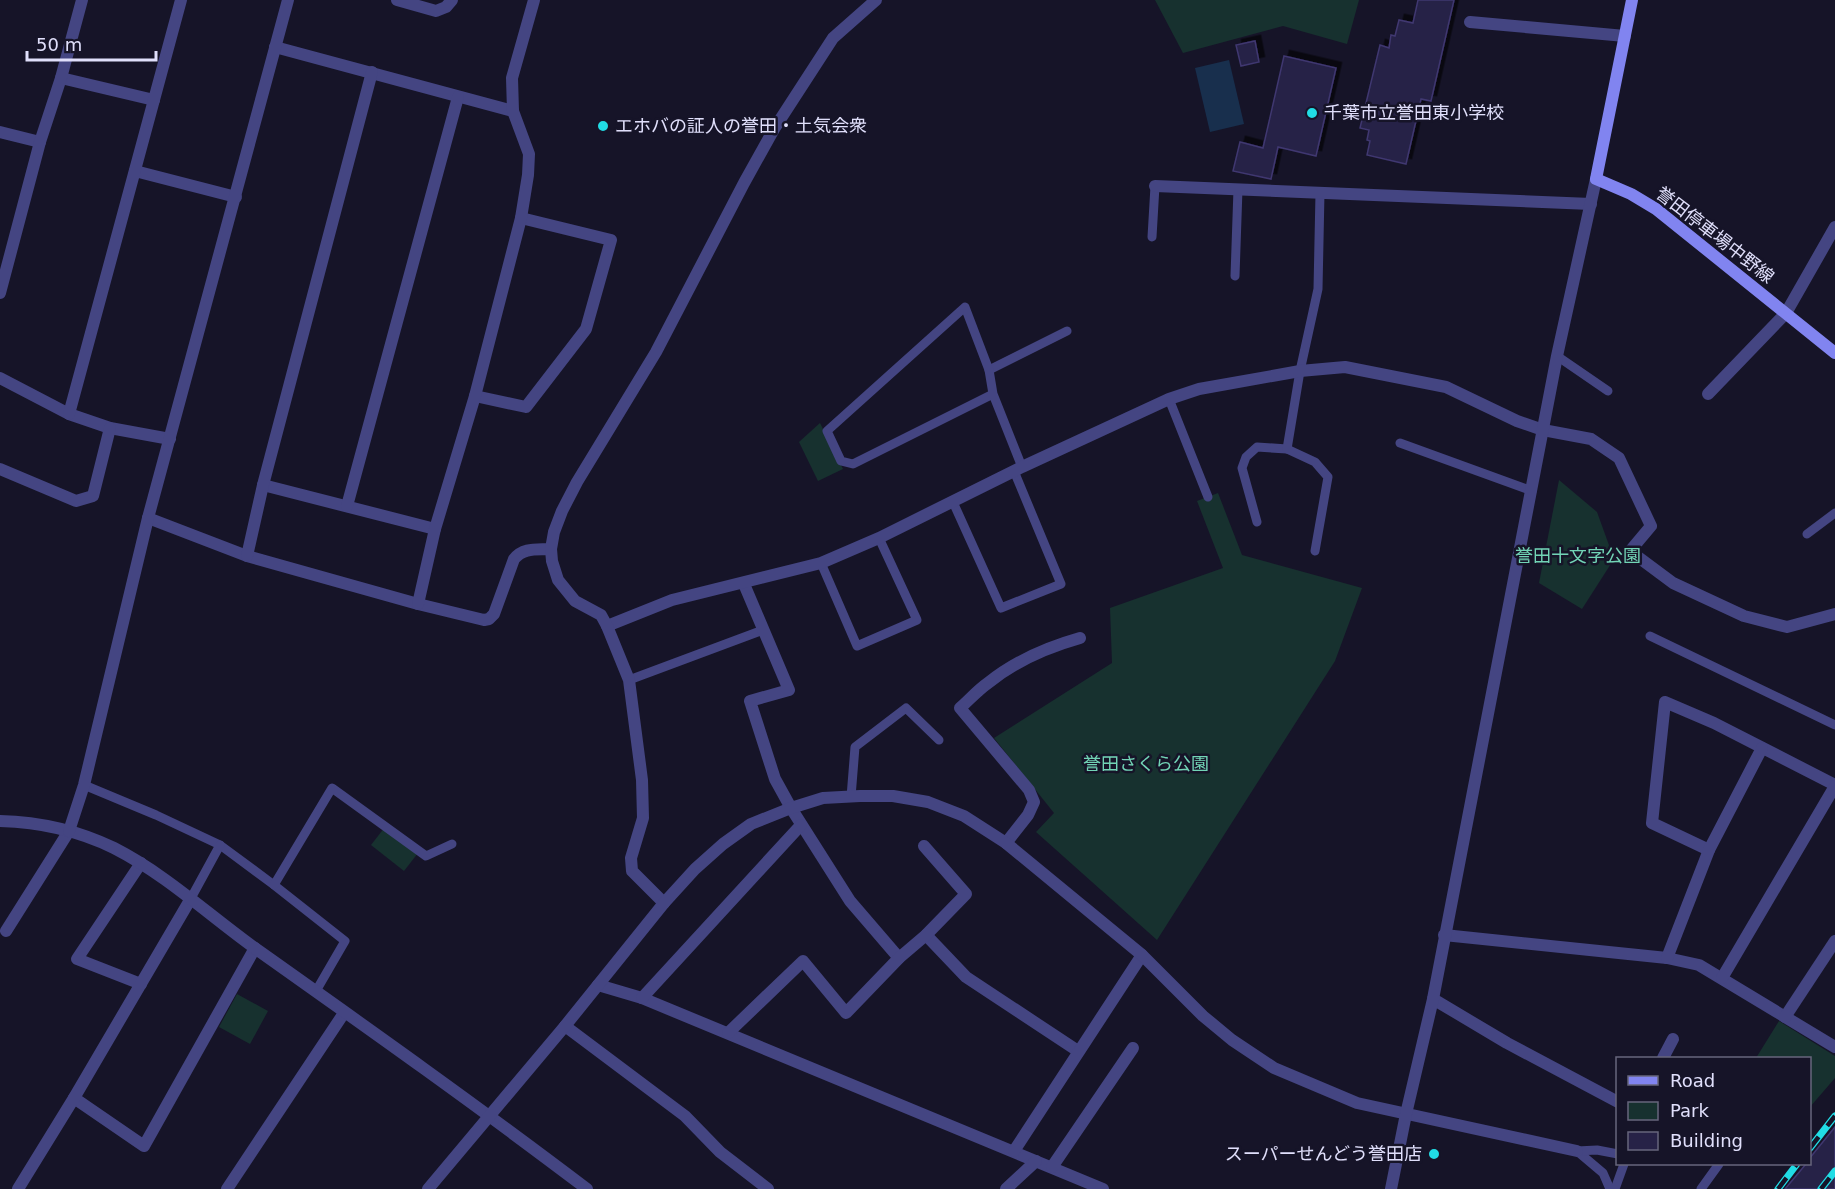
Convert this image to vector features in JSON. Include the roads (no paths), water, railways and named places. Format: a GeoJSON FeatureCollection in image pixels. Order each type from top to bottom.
{"type":"FeatureCollection","features":[{"type":"Feature","properties":{"kind":"main road"},"geometry":{"type":"LineString","coordinates":[[1596,178],[1632,0]]}},
{"type":"Feature","properties":{"kind":"main road","name":"誉田停車場中野線"},"geometry":{"type":"LineString","coordinates":[[1596,178],[1631,194],[1656,209],[1835,353]]}},
{"type":"Feature","properties":{"kind":"street"},"geometry":{"type":"LineString","coordinates":[[0,293],[40,142],[61,78],[82,0]]}},
{"type":"Feature","properties":{"kind":"street"},"geometry":{"type":"LineString","coordinates":[[69,414],[181,0]]}},
{"type":"Feature","properties":{"kind":"street"},"geometry":{"type":"LineString","coordinates":[[6,931],[69,831],[84,785],[148,518],[288,0]]}},
{"type":"Feature","properties":{"kind":"street"},"geometry":{"type":"LineString","coordinates":[[397,0],[436,11],[446,7],[452,0]]}},
{"type":"Feature","properties":{"kind":"street"},"geometry":{"type":"LineString","coordinates":[[418,604],[435,529],[475,396],[521,218],[530,154],[513,111],[512,78],[534,0]]}},
{"type":"Feature","properties":{"kind":"street"},"geometry":{"type":"LineString","coordinates":[[664,903],[632,871],[631,858],[643,818],[642,780],[629,680],[608,626],[601,615],[575,601],[558,580],[551,549],[554,532],[577,482],[656,352],[774,129],[833,38],[876,0]]}},
{"type":"Feature","properties":{"kind":"street"},"geometry":{"type":"LineString","coordinates":[[1470,22],[1625,36]]}},
{"type":"Feature","properties":{"kind":"street"},"geometry":{"type":"LineString","coordinates":[[275,47],[513,111]]}},
{"type":"Feature","properties":{"kind":"street"},"geometry":{"type":"LineString","coordinates":[[247,556],[263,484],[372,72]]}},
{"type":"Feature","properties":{"kind":"street"},"geometry":{"type":"LineString","coordinates":[[61,78],[154,100]]}},
{"type":"Feature","properties":{"kind":"street"},"geometry":{"type":"LineString","coordinates":[[347,506],[458,97]]}},
{"type":"Feature","properties":{"kind":"street"},"geometry":{"type":"LineString","coordinates":[[0,132],[40,142]]}},
{"type":"Feature","properties":{"kind":"street"},"geometry":{"type":"LineString","coordinates":[[135,171],[236,197]]}},
{"type":"Feature","properties":{"kind":"street"},"geometry":{"type":"LineString","coordinates":[[1391,1189],[1433,999],[1557,356],[1596,178]]}},
{"type":"Feature","properties":{"kind":"street"},"geometry":{"type":"LineString","coordinates":[[1155,186],[1591,204]]}},
{"type":"Feature","properties":{"kind":"street"},"geometry":{"type":"LineString","coordinates":[[475,396],[526,407],[586,329],[611,240],[521,218]]}},
{"type":"Feature","properties":{"kind":"street"},"geometry":{"type":"LineString","coordinates":[[1708,394],[1786,313],[1835,227]]}},
{"type":"Feature","properties":{"kind":"street"},"geometry":{"type":"LineString","coordinates":[[608,626],[672,600],[821,564],[1169,399],[1199,389],[1300,371],[1345,367],[1446,387],[1518,421],[1543,430],[1591,439],[1619,458],[1652,526],[1630,551],[1673,583],[1744,616],[1787,627],[1835,614]]}},
{"type":"Feature","properties":{"kind":"street"},"geometry":{"type":"LineString","coordinates":[[0,378],[69,414],[111,428],[170,439]]}},
{"type":"Feature","properties":{"kind":"street"},"geometry":{"type":"LineString","coordinates":[[0,470],[76,501],[93,496],[111,428]]}},
{"type":"Feature","properties":{"kind":"street"},"geometry":{"type":"LineString","coordinates":[[263,484],[435,529]]}},
{"type":"Feature","properties":{"kind":"street"},"geometry":{"type":"LineString","coordinates":[[148,518],[247,556],[484,620],[494,614],[518,553],[525,550],[551,549]]}},
{"type":"Feature","properties":{"kind":"street"},"geometry":{"type":"LineString","coordinates":[[744,584],[789,690],[750,701],[775,779],[790,808],[849,901],[899,958]]}},
{"type":"Feature","properties":{"kind":"street"},"geometry":{"type":"LineString","coordinates":[[1006,843],[1028,815],[1034,802],[1029,790],[960,708],[988,683],[1016,665],[1057,645],[1080,638]]}},
{"type":"Feature","properties":{"kind":"street"},"geometry":{"type":"LineString","coordinates":[[1709,850],[1652,823],[1665,702],[1714,723],[1835,785],[1722,978]]}},
{"type":"Feature","properties":{"kind":"street"},"geometry":{"type":"LineString","coordinates":[[1667,957],[1709,850],[1762,748]]}},
{"type":"Feature","properties":{"kind":"street"},"geometry":{"type":"LineString","coordinates":[[428,1189],[695,868],[750,824],[823,798],[851,797],[893,796],[928,802],[964,816],[1006,843],[1142,955],[1203,1016],[1232,1040],[1274,1068],[1357,1103],[1577,1152]]}},
{"type":"Feature","properties":{"kind":"street"},"geometry":{"type":"LineString","coordinates":[[0,821],[69,831],[113,848],[141,863],[344,1013],[489,1114],[587,1189]]}},
{"type":"Feature","properties":{"kind":"street"},"geometry":{"type":"LineString","coordinates":[[642,998],[801,825]]}},
{"type":"Feature","properties":{"kind":"street"},"geometry":{"type":"LineString","coordinates":[[728,1033],[803,961],[846,1013],[966,894],[924,846]]}},
{"type":"Feature","properties":{"kind":"street"},"geometry":{"type":"LineString","coordinates":[[141,863],[77,959],[141,984]]}},
{"type":"Feature","properties":{"kind":"street"},"geometry":{"type":"LineString","coordinates":[[18,1189],[190,900]]}},
{"type":"Feature","properties":{"kind":"street"},"geometry":{"type":"LineString","coordinates":[[926,935],[966,976],[1078,1051]]}},
{"type":"Feature","properties":{"kind":"street"},"geometry":{"type":"LineString","coordinates":[[1444,935],[1667,957],[1699,964],[1835,1047]]}},
{"type":"Feature","properties":{"kind":"street"},"geometry":{"type":"LineString","coordinates":[[1785,1017],[1835,941]]}},
{"type":"Feature","properties":{"kind":"street"},"geometry":{"type":"LineString","coordinates":[[74,1098],[144,1146],[255,948]]}},
{"type":"Feature","properties":{"kind":"street"},"geometry":{"type":"LineString","coordinates":[[1014,1151],[1142,955]]}},
{"type":"Feature","properties":{"kind":"street"},"geometry":{"type":"LineString","coordinates":[[598,985],[642,998],[1103,1189]]}},
{"type":"Feature","properties":{"kind":"street"},"geometry":{"type":"LineString","coordinates":[[1433,999],[1507,1043],[1616,1101]]}},
{"type":"Feature","properties":{"kind":"street"},"geometry":{"type":"LineString","coordinates":[[227,1189],[344,1013]]}},
{"type":"Feature","properties":{"kind":"street"},"geometry":{"type":"LineString","coordinates":[[565,1026],[685,1116],[720,1152],[768,1189]]}},
{"type":"Feature","properties":{"kind":"street"},"geometry":{"type":"LineString","coordinates":[[1664,1057],[1673,1039]]}},
{"type":"Feature","properties":{"kind":"street"},"geometry":{"type":"LineString","coordinates":[[1052,1167],[1133,1048]]}},
{"type":"Feature","properties":{"kind":"street"},"geometry":{"type":"LineString","coordinates":[[1006,1189],[1036,1161]]}},
{"type":"Feature","properties":{"kind":"lane"},"geometry":{"type":"LineString","coordinates":[[1152,237],[1155,186]]}},
{"type":"Feature","properties":{"kind":"lane"},"geometry":{"type":"LineString","coordinates":[[1235,276],[1238,189]]}},
{"type":"Feature","properties":{"kind":"lane"},"geometry":{"type":"LineString","coordinates":[[1287,449],[1300,371],[1318,288],[1320,193]]}},
{"type":"Feature","properties":{"kind":"lane"},"geometry":{"type":"LineString","coordinates":[[953,502],[1001,608],[1061,584],[1018,469],[993,394],[989,370],[965,307],[827,431],[841,461],[853,464],[993,394]]}},
{"type":"Feature","properties":{"kind":"lane"},"geometry":{"type":"LineString","coordinates":[[989,370],[1067,331]]}},
{"type":"Feature","properties":{"kind":"lane"},"geometry":{"type":"LineString","coordinates":[[1557,356],[1608,391]]}},
{"type":"Feature","properties":{"kind":"lane"},"geometry":{"type":"LineString","coordinates":[[1169,399],[1208,497]]}},
{"type":"Feature","properties":{"kind":"lane"},"geometry":{"type":"LineString","coordinates":[[1400,443],[1532,491]]}},
{"type":"Feature","properties":{"kind":"lane"},"geometry":{"type":"LineString","coordinates":[[1257,522],[1242,468],[1246,457],[1257,447],[1287,449],[1314,462],[1328,477],[1315,551]]}},
{"type":"Feature","properties":{"kind":"lane"},"geometry":{"type":"LineString","coordinates":[[1807,534],[1835,513]]}},
{"type":"Feature","properties":{"kind":"lane"},"geometry":{"type":"LineString","coordinates":[[821,564],[857,646],[917,620],[879,538]]}},
{"type":"Feature","properties":{"kind":"lane"},"geometry":{"type":"LineString","coordinates":[[629,680],[763,630]]}},
{"type":"Feature","properties":{"kind":"lane"},"geometry":{"type":"LineString","coordinates":[[1650,636],[1835,725]]}},
{"type":"Feature","properties":{"kind":"lane"},"geometry":{"type":"LineString","coordinates":[[851,797],[855,747],[906,708],[939,740]]}},
{"type":"Feature","properties":{"kind":"lane"},"geometry":{"type":"LineString","coordinates":[[84,785],[220,845],[345,941],[316,992]]}},
{"type":"Feature","properties":{"kind":"lane"},"geometry":{"type":"LineString","coordinates":[[274,885],[332,788],[426,856],[452,844]]}},
{"type":"Feature","properties":{"kind":"lane"},"geometry":{"type":"LineString","coordinates":[[190,900],[220,845]]}},
{"type":"Feature","properties":{"kind":"lane"},"geometry":{"type":"LineString","coordinates":[[1577,1152],[1597,1150],[1616,1154]]}},
{"type":"Feature","properties":{"kind":"lane"},"geometry":{"type":"LineString","coordinates":[[1577,1152],[1603,1173],[1613,1189]]}},
{"type":"Feature","properties":{"kind":"lane"},"geometry":{"type":"LineString","coordinates":[[1613,1189],[1624,1165]]}},
{"type":"Feature","properties":{"kind":"lane"},"geometry":{"type":"LineString","coordinates":[[1701,1189],[1718,1165]]}},
{"type":"Feature","properties":{"kind":"water"},"geometry":{"type":"Polygon","coordinates":[[[1229,60],[1244,124],[1210,132],[1195,68],[1229,60]]]}},
{"type":"Feature","properties":{"kind":"railway"},"geometry":{"type":"LineString","coordinates":[[1811,1147],[1835,1116]]}},
{"type":"Feature","properties":{"kind":"railway"},"geometry":{"type":"LineString","coordinates":[[1778,1189],[1796,1165]]}},
{"type":"Feature","properties":{"kind":"railway"},"geometry":{"type":"LineString","coordinates":[[1821,1189],[1835,1171]]}},
{"type":"Feature","properties":{"kind":"place","name":"千葉市立誉田東小学校"},"geometry":{"type":"Point","coordinates":[1312,113]}},
{"type":"Feature","properties":{"kind":"place","name":"エホバの証人の誉田・土気会衆"},"geometry":{"type":"Point","coordinates":[603,126]}},
{"type":"Feature","properties":{"kind":"place","name":"スーパーせんどう誉田店"},"geometry":{"type":"Point","coordinates":[1434,1154]}},
{"type":"Feature","properties":{"kind":"park label","name":"誉田十文字公園"},"geometry":{"type":"Point","coordinates":[1578,556]}},
{"type":"Feature","properties":{"kind":"park label","name":"誉田さくら公園"},"geometry":{"type":"Point","coordinates":[1146,764]}}]}
